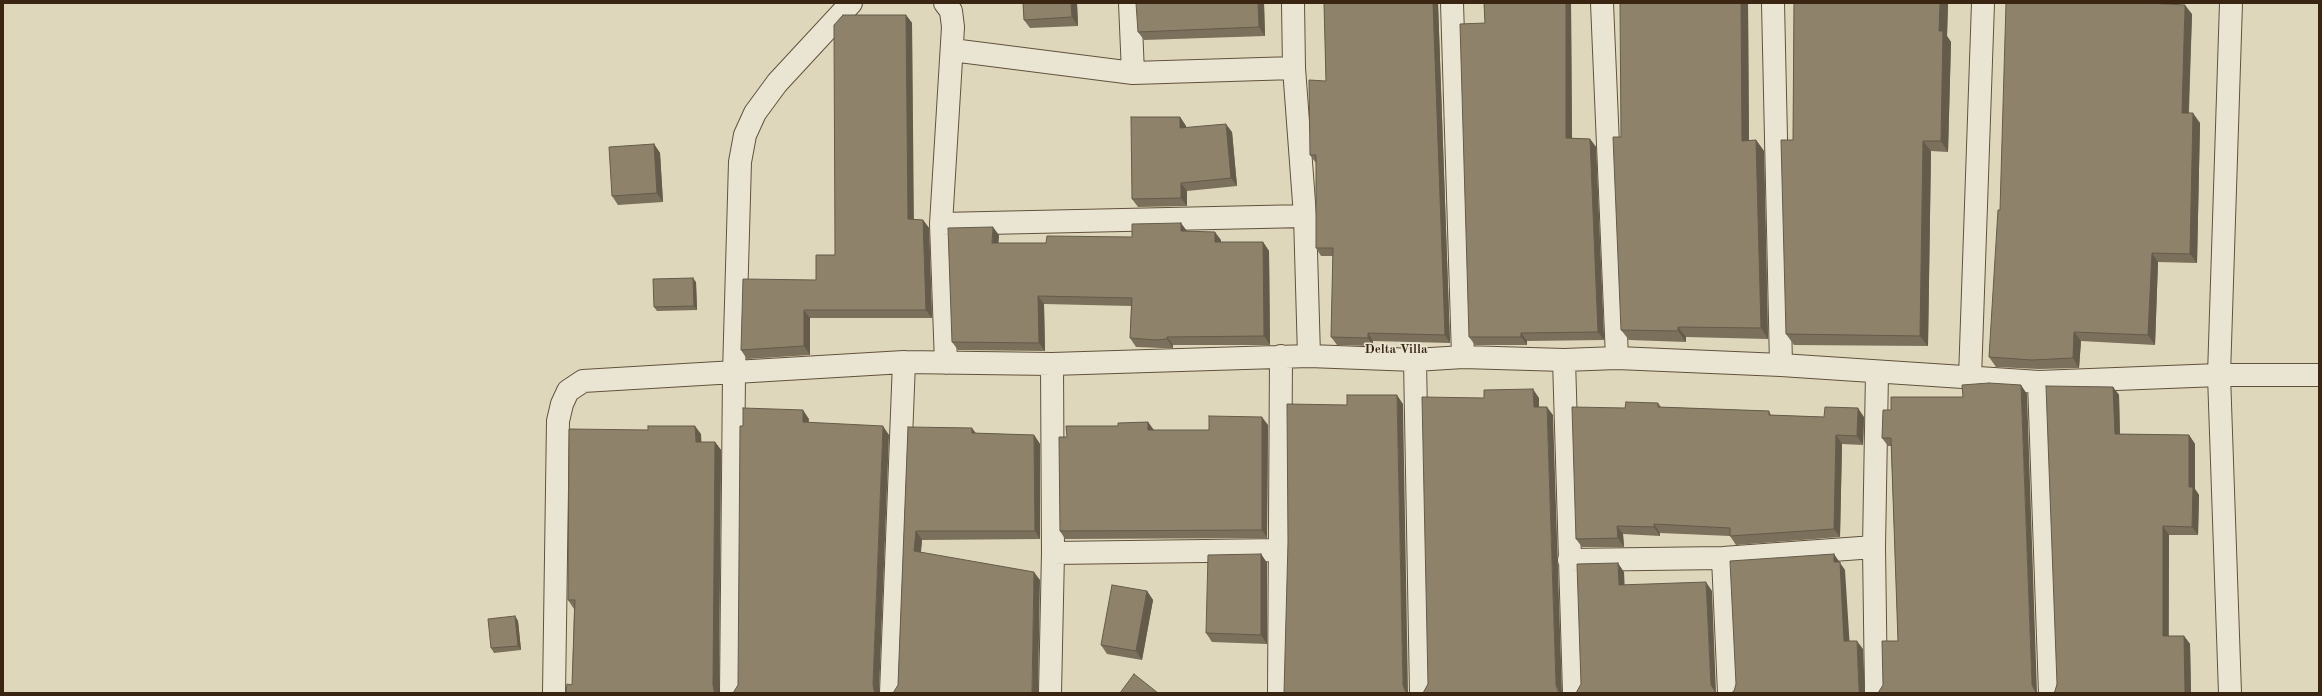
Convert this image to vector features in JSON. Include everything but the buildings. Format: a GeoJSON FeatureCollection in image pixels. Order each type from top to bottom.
{"type":"FeatureCollection","features":[{"type":"Feature","properties":{"kind":"street"},"geometry":{"type":"LineString","coordinates":[[731,693],[734,373],[740,162],[745,135],[755,113],[777,83],[851,3]]}},
{"type":"Feature","properties":{"kind":"street"},"geometry":{"type":"LineString","coordinates":[[946,3],[951,11],[953,27],[941,224],[946,363]]}},
{"type":"Feature","properties":{"kind":"street"},"geometry":{"type":"LineString","coordinates":[[1130,3],[1133,73]]}},
{"type":"Feature","properties":{"kind":"street"},"geometry":{"type":"LineString","coordinates":[[1293,3],[1294,68],[1305,216],[1309,356]]}},
{"type":"Feature","properties":{"kind":"street"},"geometry":{"type":"LineString","coordinates":[[1452,3],[1463,357]]}},
{"type":"Feature","properties":{"kind":"street"},"geometry":{"type":"LineString","coordinates":[[1602,3],[1616,358]]}},
{"type":"Feature","properties":{"kind":"street"},"geometry":{"type":"LineString","coordinates":[[1773,3],[1781,365]]}},
{"type":"Feature","properties":{"kind":"street"},"geometry":{"type":"LineString","coordinates":[[1970,378],[1983,3]]}},
{"type":"Feature","properties":{"kind":"street"},"geometry":{"type":"LineString","coordinates":[[2230,693],[2220,375],[2231,3]]}},
{"type":"Feature","properties":{"kind":"street"},"geometry":{"type":"LineString","coordinates":[[952,50],[1133,73],[1294,68]]}},
{"type":"Feature","properties":{"kind":"street"},"geometry":{"type":"LineString","coordinates":[[941,224],[1305,216]]}},
{"type":"Feature","properties":{"kind":"street"},"geometry":{"type":"LineString","coordinates":[[554,693],[558,422],[562,404],[568,391],[583,382],[650,376],[734,373],[904,362],[1052,364],[1281,356],[1415,360],[1463,357],[1564,360],[1616,358],[1781,365],[2039,382],[2220,375],[2319,375]]}},
{"type":"Feature","properties":{"kind":"street"},"geometry":{"type":"LineString","coordinates":[[1279,693],[1281,356]]}},
{"type":"Feature","properties":{"kind":"street"},"geometry":{"type":"LineString","coordinates":[[1415,360],[1422,693]]}},
{"type":"Feature","properties":{"kind":"street"},"geometry":{"type":"LineString","coordinates":[[1564,360],[1574,693]]}},
{"type":"Feature","properties":{"kind":"street"},"geometry":{"type":"LineString","coordinates":[[891,693],[904,362]]}},
{"type":"Feature","properties":{"kind":"street"},"geometry":{"type":"LineString","coordinates":[[1050,693],[1053,553],[1052,364]]}},
{"type":"Feature","properties":{"kind":"street"},"geometry":{"type":"LineString","coordinates":[[1876,693],[1874,547],[1877,372]]}},
{"type":"Feature","properties":{"kind":"street"},"geometry":{"type":"LineString","coordinates":[[2039,382],[2050,693]]}},
{"type":"Feature","properties":{"kind":"street"},"geometry":{"type":"LineString","coordinates":[[1569,560],[1723,558],[1874,547]]}},
{"type":"Feature","properties":{"kind":"street"},"geometry":{"type":"LineString","coordinates":[[1053,553],[1281,550]]}},
{"type":"Feature","properties":{"kind":"street"},"geometry":{"type":"LineString","coordinates":[[1723,558],[1729,693]]}},
{"type":"Feature","properties":{"kind":"district","name":"Delta Villa"},"geometry":{"type":"Point","coordinates":[1396,350]}}]}
